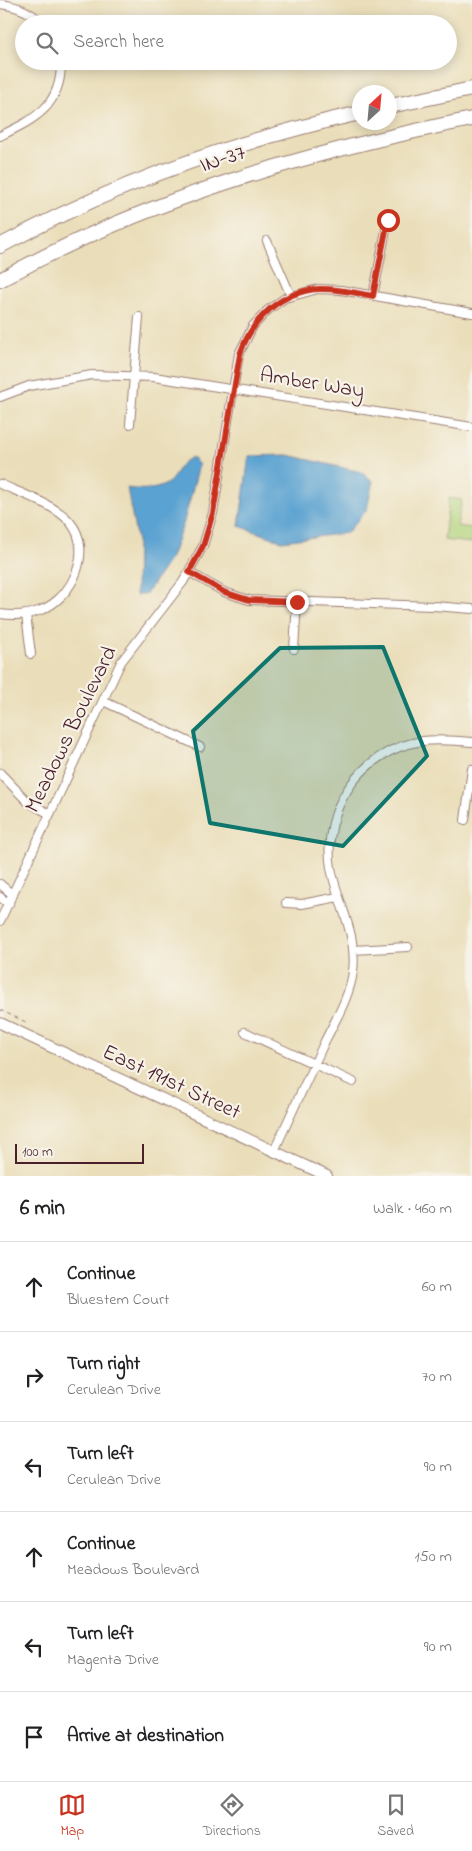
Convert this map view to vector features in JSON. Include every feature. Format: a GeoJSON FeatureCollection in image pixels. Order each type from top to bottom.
{"type":"FeatureCollection","features":[{"type":"Feature","properties":{"kind":"highway"},"geometry":{"type":"LineString","coordinates":[[397,105],[472,89]]}},
{"type":"Feature","properties":{"kind":"highway","name":"IN-37"},"geometry":{"type":"LineString","coordinates":[[0,246],[93,201],[178,167],[280,134],[352,115]]}},
{"type":"Feature","properties":{"kind":"highway","name":"IN-37"},"geometry":{"type":"LineString","coordinates":[[0,280],[102,230],[217,184],[329,150],[472,119]]}},
{"type":"Feature","properties":{"kind":"street"},"geometry":{"type":"LineString","coordinates":[[0,4],[16,6],[32,15]]}},
{"type":"Feature","properties":{"kind":"street"},"geometry":{"type":"LineString","coordinates":[[0,136],[32,121],[47,108],[56,92],[61,70]]}},
{"type":"Feature","properties":{"kind":"street"},"geometry":{"type":"LineString","coordinates":[[373,296],[388,220]]}},
{"type":"Feature","properties":{"kind":"street"},"geometry":{"type":"LineString","coordinates":[[267,242],[291,296]]}},
{"type":"Feature","properties":{"kind":"street","name":"Meadows Boulevard"},"geometry":{"type":"LineString","coordinates":[[0,921],[103,701],[130,650],[189,572],[203,546],[212,521],[240,354],[247,335],[260,317],[278,302],[291,296],[318,289],[373,296],[472,313]]}},
{"type":"Feature","properties":{"kind":"street"},"geometry":{"type":"LineString","coordinates":[[130,424],[139,317]]}},
{"type":"Feature","properties":{"kind":"street","name":"Amber Way"},"geometry":{"type":"LineString","coordinates":[[0,397],[29,386],[92,374],[134,376],[234,389],[472,427]]}},
{"type":"Feature","properties":{"kind":"street"},"geometry":{"type":"LineString","coordinates":[[0,484],[65,516],[76,530],[79,539],[78,566],[70,586],[52,604],[26,615],[0,614]]}},
{"type":"Feature","properties":{"kind":"street"},"geometry":{"type":"LineString","coordinates":[[189,572],[224,592],[249,600],[472,609]]}},
{"type":"Feature","properties":{"kind":"street"},"geometry":{"type":"LineString","coordinates":[[294,648],[297,602]]}},
{"type":"Feature","properties":{"kind":"street"},"geometry":{"type":"LineString","coordinates":[[26,615],[31,654]]}},
{"type":"Feature","properties":{"kind":"street"},"geometry":{"type":"LineString","coordinates":[[103,701],[200,747]]}},
{"type":"Feature","properties":{"kind":"street"},"geometry":{"type":"LineString","coordinates":[[274,1151],[349,990],[353,972],[353,950],[350,931],[338,898],[331,867],[330,830],[338,804],[352,782],[374,760],[405,745],[423,741],[472,742]]}},
{"type":"Feature","properties":{"kind":"street"},"geometry":{"type":"LineString","coordinates":[[465,820],[472,768]]}},
{"type":"Feature","properties":{"kind":"street"},"geometry":{"type":"LineString","coordinates":[[0,773],[28,802],[50,814]]}},
{"type":"Feature","properties":{"kind":"street"},"geometry":{"type":"LineString","coordinates":[[0,884],[13,895]]}},
{"type":"Feature","properties":{"kind":"street"},"geometry":{"type":"LineString","coordinates":[[0,897],[8,904]]}},
{"type":"Feature","properties":{"kind":"street"},"geometry":{"type":"LineString","coordinates":[[286,903],[302,904],[338,898]]}},
{"type":"Feature","properties":{"kind":"street"},"geometry":{"type":"LineString","coordinates":[[353,950],[408,947]]}},
{"type":"Feature","properties":{"kind":"street","name":"East 191st Street"},"geometry":{"type":"LineString","coordinates":[[0,1023],[327,1176]]}},
{"type":"Feature","properties":{"kind":"street"},"geometry":{"type":"LineString","coordinates":[[245,1032],[353,1082]]}},
{"type":"Feature","properties":{"kind":"path"},"geometry":{"type":"LineString","coordinates":[[0,1010],[28,1022]]}},
{"type":"Feature","properties":{"kind":"highlighted area"},"geometry":{"type":"Polygon","coordinates":[[[383,647],[427,756],[343,846],[210,823],[193,731],[280,648],[383,647]]]}},
{"type":"Feature","properties":{"kind":"green space"},"geometry":{"type":"Polygon","coordinates":[[[449,498],[462,500],[457,526],[472,528],[472,543],[444,540],[449,498]]]}},
{"type":"Feature","properties":{"kind":"water"},"geometry":{"type":"Polygon","coordinates":[[[288,455],[361,472],[373,481],[367,509],[347,533],[282,541],[239,526],[249,456],[288,455]]]}},
{"type":"Feature","properties":{"kind":"water"},"geometry":{"type":"Polygon","coordinates":[[[192,457],[199,465],[183,525],[171,557],[146,594],[136,595],[137,541],[127,488],[149,489],[165,485],[180,466],[192,457]]]}},
{"type":"Feature","properties":{"kind":"route"},"geometry":{"type":"LineString","coordinates":[[297,602],[249,600],[224,592],[189,572],[195,564],[210,528],[240,354],[247,335],[260,317],[278,302],[291,296],[318,289],[328,289],[373,296],[388,220]]}}]}
